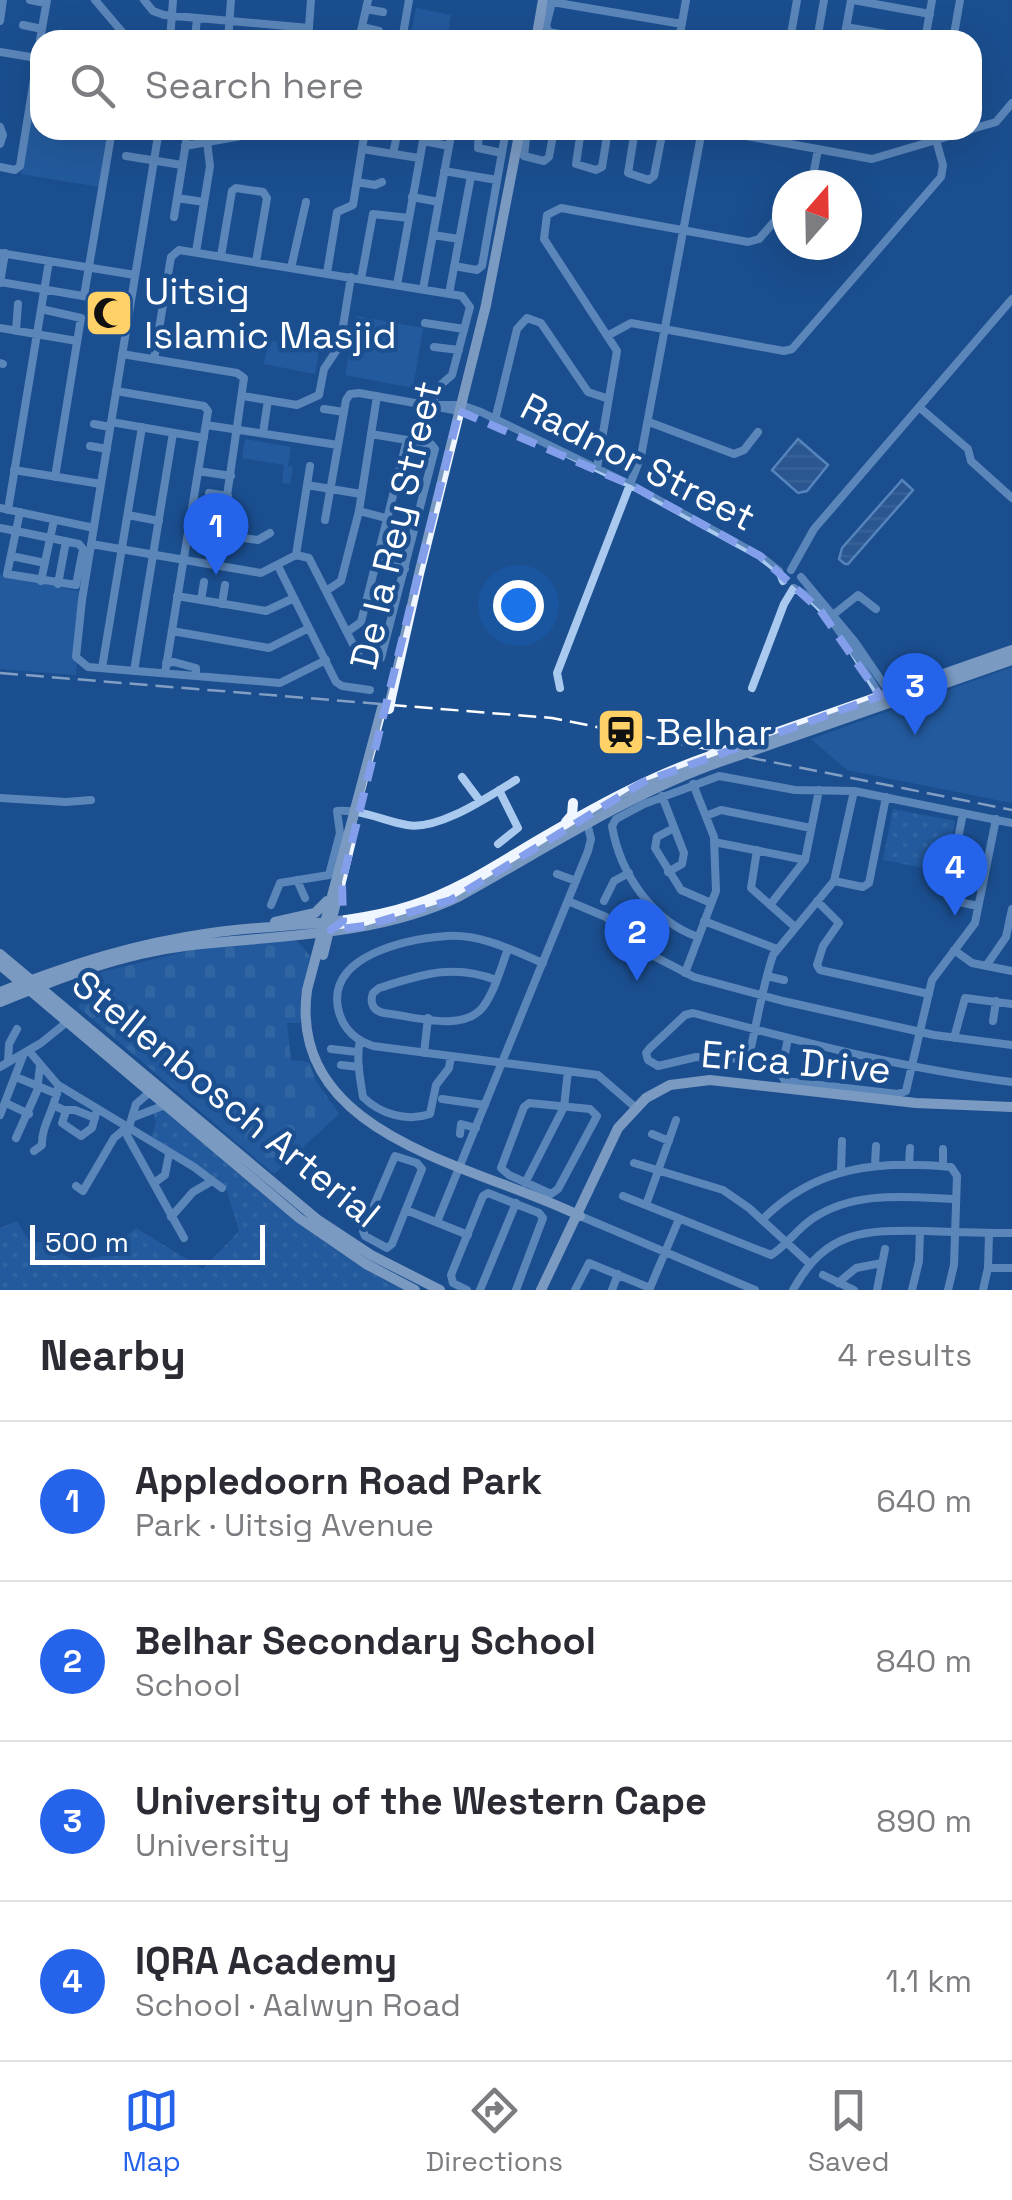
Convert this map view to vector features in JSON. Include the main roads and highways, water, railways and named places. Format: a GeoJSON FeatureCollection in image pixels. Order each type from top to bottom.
{"type":"FeatureCollection","features":[{"type":"Feature","properties":{"kind":"main road"},"geometry":{"type":"LineString","coordinates":[[535,30],[540,0]]}},
{"type":"Feature","properties":{"kind":"main road","name":"De la Rey Street"},"geometry":{"type":"LineString","coordinates":[[515,140],[498,254],[387,703],[306,994],[307,1037],[316,1064],[342,1098],[376,1130],[578,1215]]}},
{"type":"Feature","properties":{"kind":"main road"},"geometry":{"type":"LineString","coordinates":[[226,931],[365,926],[451,900],[642,782],[886,699],[1012,650]]}},
{"type":"Feature","properties":{"kind":"main road"},"geometry":{"type":"LineString","coordinates":[[886,699],[1012,660]]}},
{"type":"Feature","properties":{"kind":"main road"},"geometry":{"type":"LineString","coordinates":[[0,992],[174,948],[328,926],[410,906],[444,893],[562,826],[743,749]]}},
{"type":"Feature","properties":{"kind":"main road"},"geometry":{"type":"LineString","coordinates":[[562,826],[571,818],[573,803]]}},
{"type":"Feature","properties":{"kind":"main road"},"geometry":{"type":"LineString","coordinates":[[0,1002],[103,954],[316,912],[334,897],[340,914],[360,919]]}},
{"type":"Feature","properties":{"kind":"main road"},"geometry":{"type":"LineString","coordinates":[[0,954],[30,985]]}},
{"type":"Feature","properties":{"kind":"main road"},"geometry":{"type":"LineString","coordinates":[[0,965],[30,985]]}},
{"type":"Feature","properties":{"kind":"main road","name":"Stellenbosch Arterial"},"geometry":{"type":"LineString","coordinates":[[30,985],[67,1022],[299,1218],[366,1264],[414,1290]]}},
{"type":"Feature","properties":{"kind":"main road","name":"Stellenbosch Arterial"},"geometry":{"type":"LineString","coordinates":[[30,985],[318,1220],[371,1255],[440,1290]]}},
{"type":"Feature","properties":{"kind":"main road","name":"Erica Drive"},"geometry":{"type":"LineString","coordinates":[[578,1215],[618,1128],[635,1107],[670,1086],[705,1079],[916,1103],[1012,1107]]}},
{"type":"Feature","properties":{"kind":"main road"},"geometry":{"type":"LineString","coordinates":[[544,1290],[578,1215]]}},
{"type":"Feature","properties":{"kind":"railway"},"geometry":{"type":"LineString","coordinates":[[0,673],[552,718],[1012,810]]}},
{"type":"Feature","properties":{"kind":"place","name":"Uitsig Islamic Masjid"},"geometry":{"type":"Point","coordinates":[109,313]}},
{"type":"Feature","properties":{"kind":"place","name":"Appledoorn Road Park"},"geometry":{"type":"Point","coordinates":[216,575]}},
{"type":"Feature","properties":{"kind":"place","name":"Belhar"},"geometry":{"type":"Point","coordinates":[621,732]}},
{"type":"Feature","properties":{"kind":"place","name":"University of the Western Cape"},"geometry":{"type":"Point","coordinates":[915,735]}},
{"type":"Feature","properties":{"kind":"place","name":"IQRA Academy"},"geometry":{"type":"Point","coordinates":[955,916]}},
{"type":"Feature","properties":{"kind":"place","name":"Belhar Secondary School"},"geometry":{"type":"Point","coordinates":[637,981]}}]}
